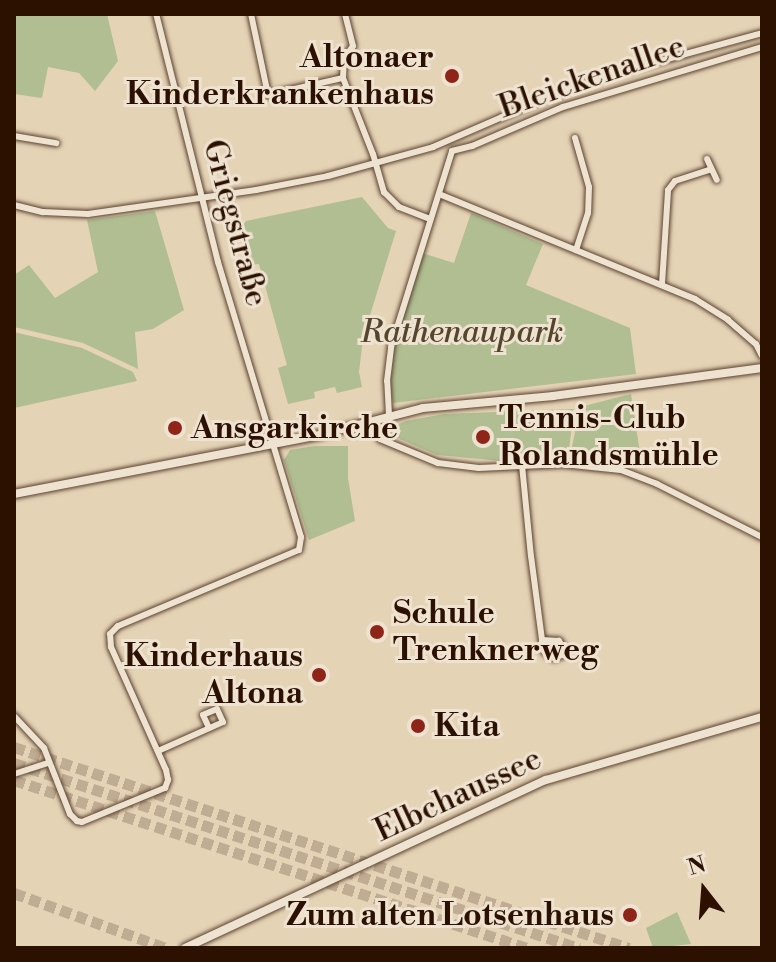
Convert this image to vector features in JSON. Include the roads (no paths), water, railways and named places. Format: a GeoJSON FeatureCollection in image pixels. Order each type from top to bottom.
{"type":"FeatureCollection","features":[{"type":"Feature","properties":{"kind":"street","name":"Griegstraße"},"geometry":{"type":"LineString","coordinates":[[156,14],[218,262],[301,537],[299,550],[118,626],[110,634],[111,647],[158,751]]}},
{"type":"Feature","properties":{"kind":"street"},"geometry":{"type":"LineString","coordinates":[[251,14],[268,95],[343,78]]}},
{"type":"Feature","properties":{"kind":"street"},"geometry":{"type":"LineString","coordinates":[[345,14],[353,46],[344,59],[343,78],[388,198],[410,213],[430,219]]}},
{"type":"Feature","properties":{"kind":"street","name":"Bleickenallee"},"geometry":{"type":"LineString","coordinates":[[14,205],[43,212],[88,214],[281,186],[376,164],[445,141],[548,97],[762,33]]}},
{"type":"Feature","properties":{"kind":"street","name":"Bleickenallee"},"geometry":{"type":"LineString","coordinates":[[452,151],[472,146],[563,107],[762,47]]}},
{"type":"Feature","properties":{"kind":"street"},"geometry":{"type":"LineString","coordinates":[[14,136],[56,143]]}},
{"type":"Feature","properties":{"kind":"street"},"geometry":{"type":"LineString","coordinates":[[575,138],[587,173],[589,201],[576,250]]}},
{"type":"Feature","properties":{"kind":"street"},"geometry":{"type":"LineString","coordinates":[[389,415],[387,381],[391,347],[452,151],[445,141]]}},
{"type":"Feature","properties":{"kind":"street"},"geometry":{"type":"LineString","coordinates":[[707,159],[709,170],[717,180]]}},
{"type":"Feature","properties":{"kind":"street"},"geometry":{"type":"LineString","coordinates":[[662,284],[668,190],[675,181],[709,170]]}},
{"type":"Feature","properties":{"kind":"street"},"geometry":{"type":"LineString","coordinates":[[439,194],[695,299],[728,320],[756,344],[762,356]]}},
{"type":"Feature","properties":{"kind":"street"},"geometry":{"type":"LineString","coordinates":[[14,494],[319,435],[389,415],[762,368]]}},
{"type":"Feature","properties":{"kind":"street"},"geometry":{"type":"LineString","coordinates":[[374,420],[380,439],[402,451],[438,463],[479,468],[563,464],[626,472],[762,537]]}},
{"type":"Feature","properties":{"kind":"street"},"geometry":{"type":"LineString","coordinates":[[522,465],[542,640]]}},
{"type":"Feature","properties":{"kind":"street"},"geometry":{"type":"LineString","coordinates":[[14,716],[35,736],[70,814],[82,822],[165,788],[168,780],[158,751],[209,728]]}},
{"type":"Feature","properties":{"kind":"street","name":"Elbchaussee"},"geometry":{"type":"LineString","coordinates":[[185,948],[546,780],[762,717]]}},
{"type":"Feature","properties":{"kind":"street"},"geometry":{"type":"LineString","coordinates":[[14,774],[48,763]]}},
{"type":"Feature","properties":{"kind":"tunnel"},"geometry":{"type":"LineString","coordinates":[[14,747],[629,948]]}},
{"type":"Feature","properties":{"kind":"tunnel"},"geometry":{"type":"LineString","coordinates":[[14,763],[579,948]]}},
{"type":"Feature","properties":{"kind":"tunnel"},"geometry":{"type":"LineString","coordinates":[[14,780],[527,948]]}},
{"type":"Feature","properties":{"kind":"tunnel"},"geometry":{"type":"LineString","coordinates":[[14,893],[166,948]]}},
{"type":"Feature","properties":{"kind":"place","name":"Altonaer Kinderkrankenhaus"},"geometry":{"type":"Point","coordinates":[452,76]}},
{"type":"Feature","properties":{"kind":"place","name":"Ansgarkirche"},"geometry":{"type":"Point","coordinates":[175,428]}},
{"type":"Feature","properties":{"kind":"place","name":"Tennis-Club Rolandsmühle"},"geometry":{"type":"Point","coordinates":[483,437]}},
{"type":"Feature","properties":{"kind":"place","name":"Schule Trenknerweg"},"geometry":{"type":"Point","coordinates":[377,632]}},
{"type":"Feature","properties":{"kind":"place","name":"Kinderhaus Altona"},"geometry":{"type":"Point","coordinates":[319,675]}},
{"type":"Feature","properties":{"kind":"place","name":"Kita"},"geometry":{"type":"Point","coordinates":[418,726]}},
{"type":"Feature","properties":{"kind":"place","name":"Zum alten Lotsenhaus"},"geometry":{"type":"Point","coordinates":[630,915]}},
{"type":"Feature","properties":{"kind":"park label","name":"Rathenaupark"},"geometry":{"type":"Point","coordinates":[462,332]}}]}
